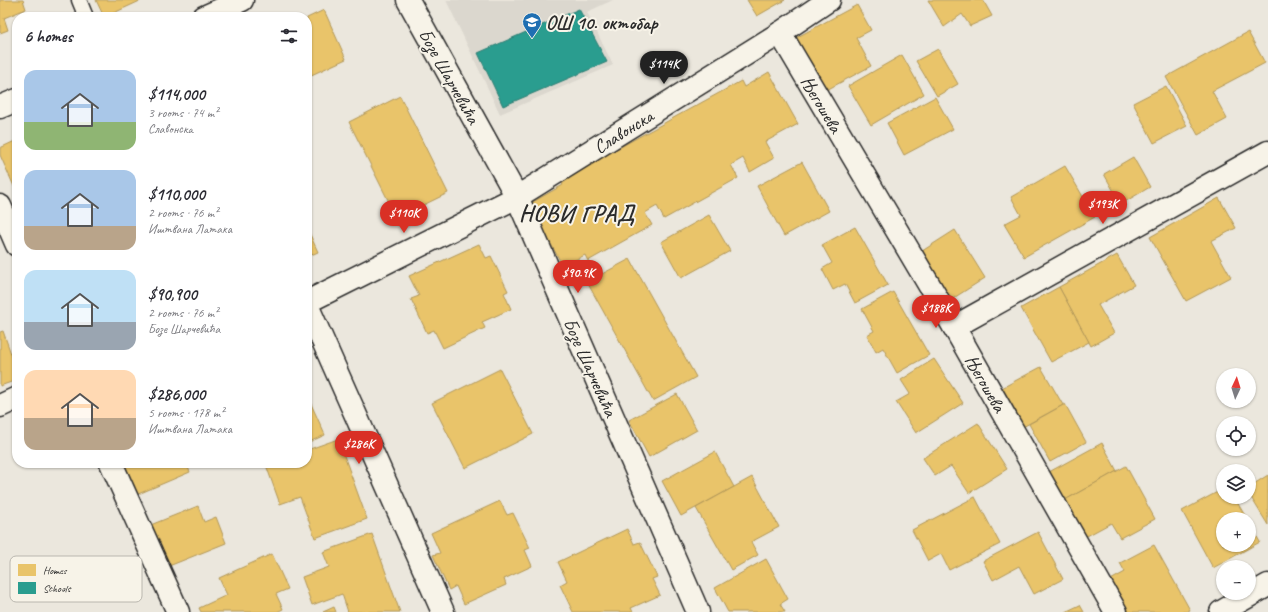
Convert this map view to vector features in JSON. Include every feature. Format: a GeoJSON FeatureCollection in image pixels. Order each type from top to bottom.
{"type":"FeatureCollection","features":[{"type":"Feature","properties":{"kind":"street"},"geometry":{"type":"LineString","coordinates":[[215,12],[242,0]]}},
{"type":"Feature","properties":{"kind":"street","name":"Бозе Шарчевића"},"geometry":{"type":"LineString","coordinates":[[408,0],[517,197],[698,612]]}},
{"type":"Feature","properties":{"kind":"street","name":"Славонска"},"geometry":{"type":"LineString","coordinates":[[312,300],[517,197],[780,33],[829,0]]}},
{"type":"Feature","properties":{"kind":"street","name":"Његошева"},"geometry":{"type":"LineString","coordinates":[[780,33],[954,327],[1116,612]]}},
{"type":"Feature","properties":{"kind":"street"},"geometry":{"type":"LineString","coordinates":[[0,107],[12,102]]}},
{"type":"Feature","properties":{"kind":"street"},"geometry":{"type":"LineString","coordinates":[[954,327],[1268,152]]}},
{"type":"Feature","properties":{"kind":"street"},"geometry":{"type":"LineString","coordinates":[[0,206],[12,234]]}},
{"type":"Feature","properties":{"kind":"street"},"geometry":{"type":"LineString","coordinates":[[312,316],[442,612]]}},
{"type":"Feature","properties":{"kind":"street"},"geometry":{"type":"LineString","coordinates":[[0,406],[12,400]]}},
{"type":"Feature","properties":{"kind":"street"},"geometry":{"type":"LineString","coordinates":[[113,468],[178,612]]}},
{"type":"Feature","properties":{"kind":"street"},"geometry":{"type":"LineString","coordinates":[[1221,612],[1268,585]]}},
{"type":"Feature","properties":{"kind":"lane"},"geometry":{"type":"LineString","coordinates":[[79,0],[84,12]]}},
{"type":"Feature","properties":{"kind":"shaded area","name":"ОШ 10. октобар"},"geometry":{"type":"Polygon","coordinates":[[[446,0],[613,0],[587,12],[613,65],[500,114],[446,0]]]}},
{"type":"Feature","properties":{"kind":"building: Homes"},"geometry":{"type":"Polygon","coordinates":[[[0,0],[23,0],[26,9],[19,12],[12,12],[12,15],[4,18],[8,30],[0,33],[0,0]]]}},
{"type":"Feature","properties":{"kind":"building: Homes"},"geometry":{"type":"Polygon","coordinates":[[[96,0],[142,0],[116,12],[102,12],[96,0]]]}},
{"type":"Feature","properties":{"kind":"building: Homes"},"geometry":{"type":"Polygon","coordinates":[[[747,0],[785,0],[757,16],[747,0]]]}},
{"type":"Feature","properties":{"kind":"building: Homes"},"geometry":{"type":"Polygon","coordinates":[[[928,0],[983,0],[992,16],[970,26],[962,14],[944,27],[928,0]]]}},
{"type":"Feature","properties":{"kind":"building: Homes"},"geometry":{"type":"Polygon","coordinates":[[[857,5],[871,30],[856,38],[871,66],[819,94],[790,41],[857,5]]]}},
{"type":"Feature","properties":{"kind":"building: Homes"},"geometry":{"type":"Polygon","coordinates":[[[324,10],[346,59],[312,75],[312,16],[324,10]]]}},
{"type":"Feature","properties":{"kind":"building: Homes"},"geometry":{"type":"Polygon","coordinates":[[[1248,32],[1265,63],[1212,91],[1227,119],[1198,135],[1166,77],[1248,32]]]}},
{"type":"Feature","properties":{"kind":"building: Homes"},"geometry":{"type":"Polygon","coordinates":[[[938,49],[958,84],[937,96],[916,61],[938,49]]]}},
{"type":"Feature","properties":{"kind":"building: Homes"},"geometry":{"type":"Polygon","coordinates":[[[902,55],[924,94],[871,125],[848,86],[902,55]]]}},
{"type":"Feature","properties":{"kind":"building: Homes"},"geometry":{"type":"Polygon","coordinates":[[[769,72],[798,124],[765,142],[774,158],[750,172],[743,158],[731,165],[738,178],[664,219],[657,206],[645,213],[652,225],[588,261],[585,255],[563,266],[529,204],[563,185],[560,180],[741,81],[744,87],[769,72]]]}},
{"type":"Feature","properties":{"kind":"building: Homes"},"geometry":{"type":"Polygon","coordinates":[[[1166,86],[1187,126],[1154,143],[1133,103],[1166,86]]]}},
{"type":"Feature","properties":{"kind":"building: Homes"},"geometry":{"type":"Polygon","coordinates":[[[400,96],[448,193],[397,218],[349,122],[400,96]]]}},
{"type":"Feature","properties":{"kind":"building: Homes"},"geometry":{"type":"Polygon","coordinates":[[[935,97],[953,129],[904,155],[887,123],[935,97]]]}},
{"type":"Feature","properties":{"kind":"building: Homes"},"geometry":{"type":"Polygon","coordinates":[[[12,142],[12,182],[0,155],[0,148],[12,142]]]}},
{"type":"Feature","properties":{"kind":"building: Homes"},"geometry":{"type":"Polygon","coordinates":[[[1133,157],[1150,187],[1121,204],[1104,174],[1133,157]]]}},
{"type":"Feature","properties":{"kind":"building: Homes"},"geometry":{"type":"Polygon","coordinates":[[[802,162],[829,211],[784,236],[757,186],[802,162]]]}},
{"type":"Feature","properties":{"kind":"building: Homes"},"geometry":{"type":"Polygon","coordinates":[[[1065,166],[1095,217],[1024,257],[1004,224],[1021,215],[1011,197],[1065,166]]]}},
{"type":"Feature","properties":{"kind":"building: Homes"},"geometry":{"type":"Polygon","coordinates":[[[1219,198],[1236,228],[1211,241],[1231,277],[1186,301],[1150,237],[1219,198]]]}},
{"type":"Feature","properties":{"kind":"building: Homes"},"geometry":{"type":"Polygon","coordinates":[[[709,215],[730,251],[681,278],[661,242],[709,215]]]}},
{"type":"Feature","properties":{"kind":"building: Homes"},"geometry":{"type":"Polygon","coordinates":[[[855,227],[888,285],[855,303],[845,284],[833,290],[822,269],[832,263],[822,245],[855,227]]]}},
{"type":"Feature","properties":{"kind":"building: Homes"},"geometry":{"type":"Polygon","coordinates":[[[955,230],[985,278],[949,301],[919,253],[955,230]]]}},
{"type":"Feature","properties":{"kind":"building: Homes"},"geometry":{"type":"Polygon","coordinates":[[[312,239],[318,252],[312,255],[312,239]]]}},
{"type":"Feature","properties":{"kind":"building: Homes"},"geometry":{"type":"Polygon","coordinates":[[[479,244],[486,258],[491,256],[508,291],[504,293],[511,309],[482,322],[485,328],[443,348],[434,330],[427,333],[411,299],[419,296],[409,276],[479,244]]]}},
{"type":"Feature","properties":{"kind":"building: Homes"},"geometry":{"type":"Polygon","coordinates":[[[1117,255],[1134,285],[1098,305],[1114,333],[1091,346],[1059,287],[1117,255]]]}},
{"type":"Feature","properties":{"kind":"building: Homes"},"geometry":{"type":"Polygon","coordinates":[[[630,259],[696,377],[653,401],[587,282],[630,259]]]}},
{"type":"Feature","properties":{"kind":"building: Homes"},"geometry":{"type":"Polygon","coordinates":[[[1059,287],[1089,342],[1051,362],[1021,308],[1059,287]]]}},
{"type":"Feature","properties":{"kind":"building: Homes"},"geometry":{"type":"Polygon","coordinates":[[[893,292],[929,355],[897,373],[883,348],[876,352],[867,335],[874,331],[862,309],[893,292]]]}},
{"type":"Feature","properties":{"kind":"building: Homes"},"geometry":{"type":"Polygon","coordinates":[[[3,331],[12,357],[12,382],[0,386],[0,332],[3,331]]]}},
{"type":"Feature","properties":{"kind":"building: Homes"},"geometry":{"type":"Polygon","coordinates":[[[934,359],[963,403],[916,433],[896,402],[910,394],[901,380],[934,359]]]}},
{"type":"Feature","properties":{"kind":"building: Homes"},"geometry":{"type":"Polygon","coordinates":[[[1041,367],[1063,405],[1021,428],[1000,389],[1041,367]]]}},
{"type":"Feature","properties":{"kind":"building: Homes"},"geometry":{"type":"Polygon","coordinates":[[[500,369],[533,434],[465,468],[432,403],[500,369]]]}},
{"type":"Feature","properties":{"kind":"building: Homes"},"geometry":{"type":"Polygon","coordinates":[[[677,394],[697,430],[649,457],[629,420],[677,394]]]}},
{"type":"Feature","properties":{"kind":"building: Homes"},"geometry":{"type":"Polygon","coordinates":[[[1065,404],[1086,442],[1050,462],[1029,424],[1065,404]]]}},
{"type":"Feature","properties":{"kind":"building: Homes"},"geometry":{"type":"Polygon","coordinates":[[[312,406],[325,435],[312,441],[312,406]]]}},
{"type":"Feature","properties":{"kind":"building: Homes"},"geometry":{"type":"Polygon","coordinates":[[[978,423],[1007,469],[969,493],[951,466],[935,476],[923,458],[978,423]]]}},
{"type":"Feature","properties":{"kind":"building: Homes"},"geometry":{"type":"Polygon","coordinates":[[[338,439],[367,519],[315,538],[300,497],[280,504],[267,468],[312,468],[312,448],[338,439]]]}},
{"type":"Feature","properties":{"kind":"building: Homes"},"geometry":{"type":"Polygon","coordinates":[[[1102,443],[1117,471],[1065,500],[1049,472],[1102,443]]]}},
{"type":"Feature","properties":{"kind":"building: Homes"},"geometry":{"type":"Polygon","coordinates":[[[715,452],[734,487],[681,516],[662,481],[715,452]]]}},
{"type":"Feature","properties":{"kind":"building: Homes"},"geometry":{"type":"Polygon","coordinates":[[[1126,466],[1155,519],[1120,538],[1111,523],[1085,537],[1065,500],[1126,466]]]}},
{"type":"Feature","properties":{"kind":"building: Homes"},"geometry":{"type":"Polygon","coordinates":[[[125,468],[188,468],[190,472],[136,495],[125,468]]]}},
{"type":"Feature","properties":{"kind":"building: Homes"},"geometry":{"type":"Polygon","coordinates":[[[1268,475],[1268,525],[1255,504],[1256,483],[1268,475]]]}},
{"type":"Feature","properties":{"kind":"building: Homes"},"geometry":{"type":"Polygon","coordinates":[[[752,477],[779,527],[751,542],[758,555],[731,570],[696,508],[752,477]]]}},
{"type":"Feature","properties":{"kind":"building: Homes"},"geometry":{"type":"Polygon","coordinates":[[[1216,493],[1216,504],[1238,504],[1243,512],[1216,512],[1216,552],[1242,552],[1227,560],[1216,560],[1216,566],[1213,568],[1182,511],[1216,493]]]}},
{"type":"Feature","properties":{"kind":"building: Homes"},"geometry":{"type":"Polygon","coordinates":[[[975,497],[1000,544],[949,570],[941,554],[928,561],[912,530],[975,497]]]}},
{"type":"Feature","properties":{"kind":"building: Homes"},"geometry":{"type":"Polygon","coordinates":[[[500,501],[507,515],[513,513],[530,548],[525,550],[532,566],[504,579],[506,585],[464,604],[456,586],[449,590],[433,555],[440,553],[431,533],[500,501]]]}},
{"type":"Feature","properties":{"kind":"building: Homes"},"geometry":{"type":"Polygon","coordinates":[[[198,506],[204,522],[216,517],[226,543],[164,568],[148,526],[198,506]]]}},
{"type":"Feature","properties":{"kind":"building: Homes"},"geometry":{"type":"Polygon","coordinates":[[[627,529],[634,544],[640,542],[657,577],[652,579],[660,595],[631,608],[633,612],[573,612],[560,585],[567,581],[558,562],[627,529]]]}},
{"type":"Feature","properties":{"kind":"building: Homes"},"geometry":{"type":"Polygon","coordinates":[[[1038,532],[1063,579],[1034,594],[1019,566],[993,580],[983,561],[1038,532]]]}},
{"type":"Feature","properties":{"kind":"building: Homes"},"geometry":{"type":"Polygon","coordinates":[[[372,534],[400,612],[348,612],[342,594],[312,605],[302,577],[329,567],[323,552],[372,534]]]}},
{"type":"Feature","properties":{"kind":"building: Homes"},"geometry":{"type":"Polygon","coordinates":[[[1256,535],[1260,542],[1256,544],[1256,535]]]}},
{"type":"Feature","properties":{"kind":"building: Homes"},"geometry":{"type":"Polygon","coordinates":[[[1154,545],[1190,610],[1186,612],[1123,612],[1107,582],[1125,572],[1120,563],[1154,545]]]}},
{"type":"Feature","properties":{"kind":"building: Homes"},"geometry":{"type":"Polygon","coordinates":[[[272,554],[288,589],[276,594],[283,609],[277,612],[201,612],[199,608],[227,595],[219,578],[272,554]]]}},
{"type":"Feature","properties":{"kind":"building: Homes"},"geometry":{"type":"Polygon","coordinates":[[[766,559],[788,599],[780,604],[785,612],[728,612],[715,588],[766,559]]]}},
{"type":"Feature","properties":{"kind":"building: Homes"},"geometry":{"type":"Polygon","coordinates":[[[1080,605],[1084,612],[1065,612],[1080,605]]]}},
{"type":"Feature","properties":{"kind":"building: Homes"},"geometry":{"type":"Polygon","coordinates":[[[334,607],[336,612],[323,612],[334,607]]]}},
{"type":"Feature","properties":{"kind":"building: Schools"},"geometry":{"type":"Polygon","coordinates":[[[579,9],[607,62],[503,106],[478,53],[579,9]]]}},
{"type":"Feature","properties":{"kind":"place","name":"ОШ 10. октобар"},"geometry":{"type":"Point","coordinates":[532,39]}},
{"type":"Feature","properties":{"kind":"district","name":"НОВИ ГРАД"},"geometry":{"type":"Point","coordinates":[577,213]}}]}
